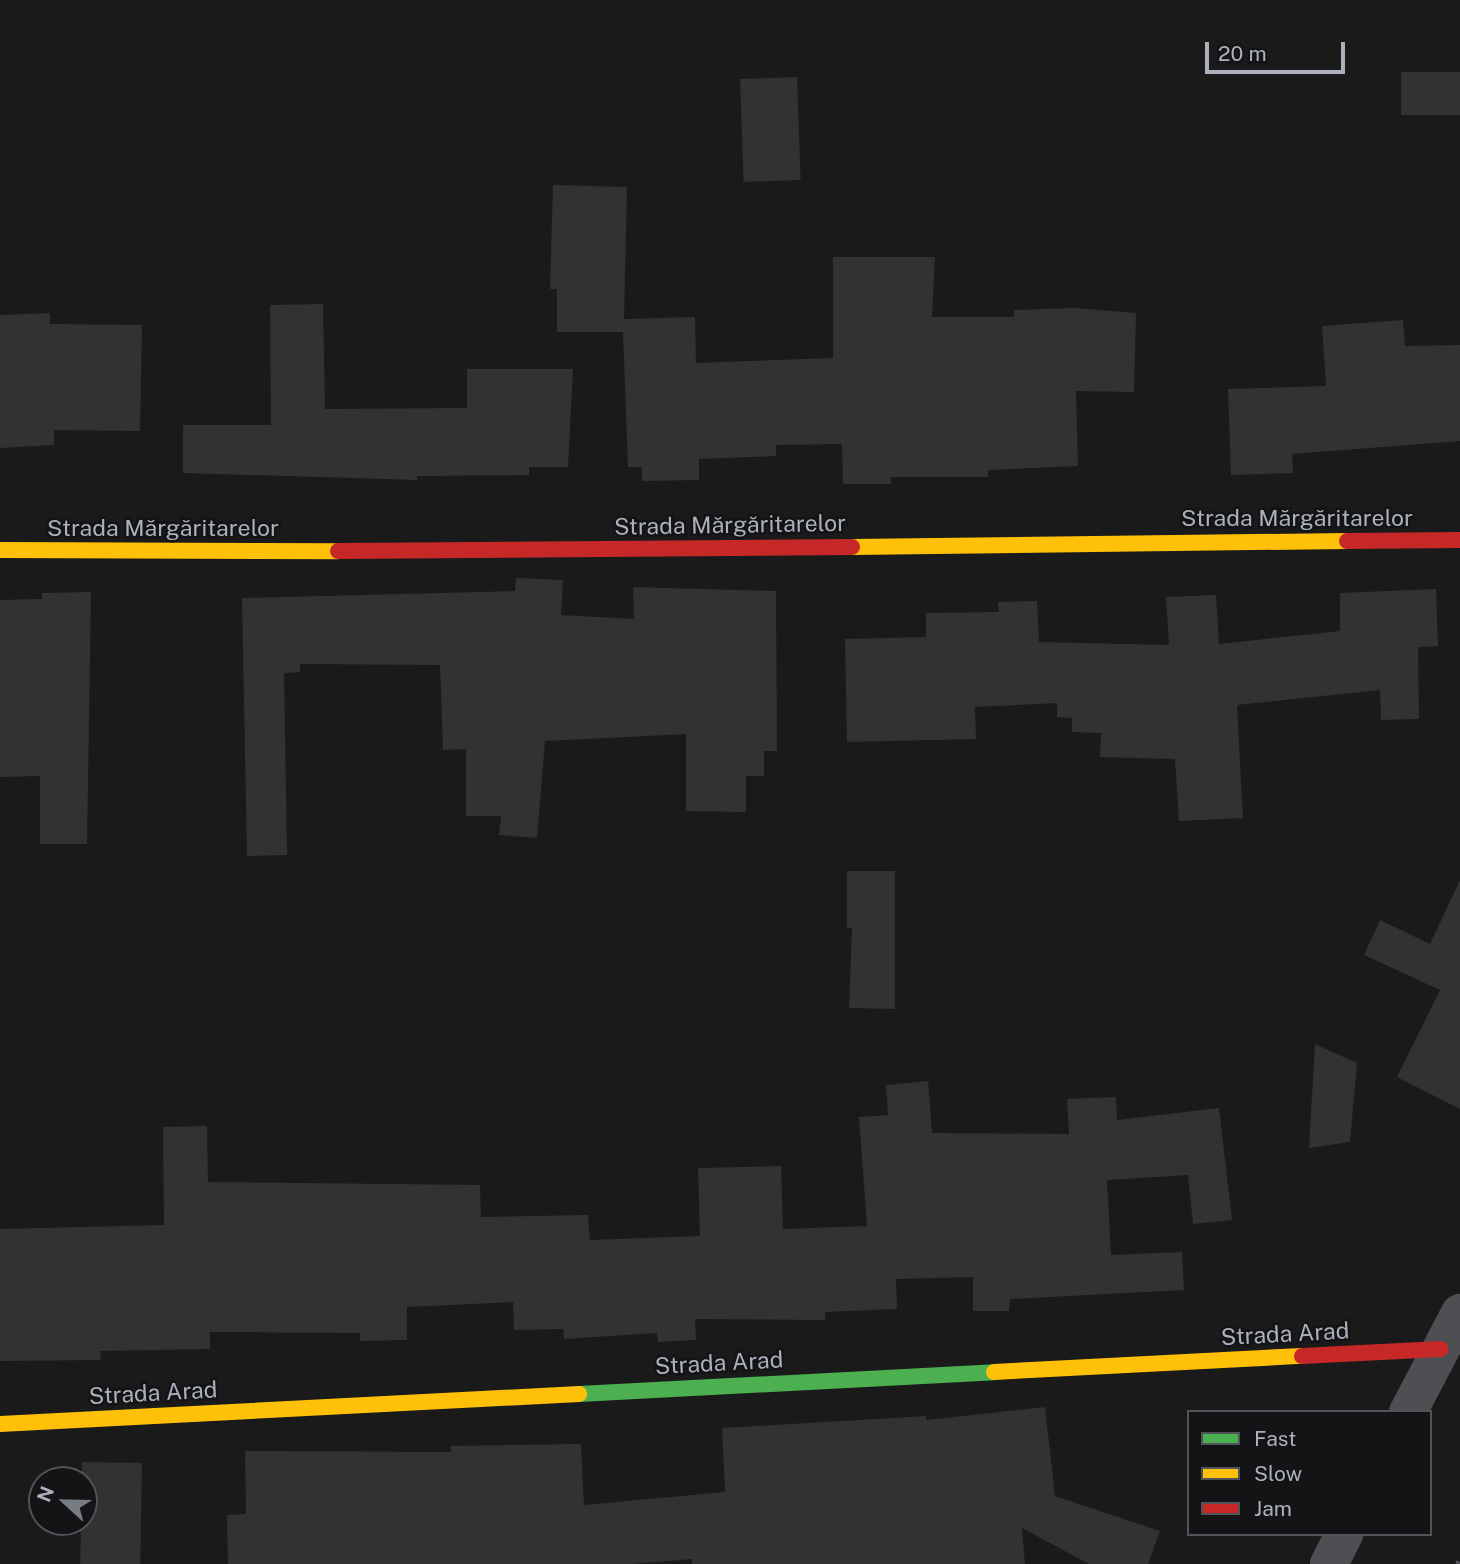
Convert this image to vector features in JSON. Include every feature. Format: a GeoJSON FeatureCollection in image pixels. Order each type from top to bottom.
{"type":"FeatureCollection","features":[{"type":"Feature","properties":{"kind":"street","name":"Strada Mărgăritarelor"},"geometry":{"type":"LineString","coordinates":[[0,550],[515,551],[1460,540]]}},
{"type":"Feature","properties":{"kind":"street"},"geometry":{"type":"LineString","coordinates":[[1409,1410],[1460,1313]]}},
{"type":"Feature","properties":{"kind":"street","name":"Strada Arad"},"geometry":{"type":"LineString","coordinates":[[0,1424],[1441,1349]]}},
{"type":"Feature","properties":{"kind":"street"},"geometry":{"type":"LineString","coordinates":[[1329,1564],[1343,1536]]}},
{"type":"Feature","properties":{"kind":"path"},"geometry":{"type":"LineString","coordinates":[[1457,1564],[1460,1558]]}},
{"type":"Feature","properties":{"kind":"building"},"geometry":{"type":"Polygon","coordinates":[[[1401,72],[1460,72],[1460,115],[1401,115],[1401,72]]]}},
{"type":"Feature","properties":{"kind":"building"},"geometry":{"type":"Polygon","coordinates":[[[797,77],[801,180],[744,182],[740,79],[797,77]]]}},
{"type":"Feature","properties":{"kind":"building"},"geometry":{"type":"Polygon","coordinates":[[[553,185],[627,187],[624,319],[695,317],[696,363],[833,358],[833,257],[935,257],[932,317],[1014,317],[1014,310],[1073,308],[1136,313],[1134,392],[1076,391],[1078,466],[988,470],[988,477],[891,477],[891,484],[843,484],[842,444],[776,445],[776,456],[699,459],[699,480],[642,481],[642,467],[628,467],[623,332],[557,332],[557,289],[550,289],[553,185]]]}},
{"type":"Feature","properties":{"kind":"building"},"geometry":{"type":"Polygon","coordinates":[[[323,304],[325,409],[467,408],[467,369],[573,369],[568,467],[529,467],[529,475],[417,476],[417,480],[183,473],[183,425],[271,425],[270,305],[323,304]]]}},
{"type":"Feature","properties":{"kind":"building"},"geometry":{"type":"Polygon","coordinates":[[[50,313],[50,324],[142,325],[140,431],[54,430],[54,445],[0,448],[0,315],[50,313]]]}},
{"type":"Feature","properties":{"kind":"building"},"geometry":{"type":"Polygon","coordinates":[[[1403,320],[1405,346],[1460,345],[1460,441],[1292,454],[1293,473],[1231,475],[1228,389],[1326,386],[1322,326],[1403,320]]]}},
{"type":"Feature","properties":{"kind":"building"},"geometry":{"type":"Polygon","coordinates":[[[516,578],[563,580],[561,615],[634,619],[633,587],[776,591],[777,751],[764,751],[764,776],[746,776],[746,812],[686,811],[686,734],[545,741],[537,838],[499,835],[501,816],[466,816],[466,749],[443,750],[440,665],[300,664],[300,672],[284,673],[287,855],[247,856],[242,598],[515,591],[516,578]]]}},
{"type":"Feature","properties":{"kind":"building"},"geometry":{"type":"Polygon","coordinates":[[[1436,589],[1438,646],[1418,647],[1419,719],[1381,720],[1380,690],[1237,705],[1243,818],[1179,821],[1175,759],[1100,757],[1101,733],[1072,732],[1072,718],[1057,717],[1057,703],[975,707],[976,739],[847,742],[845,639],[926,637],[926,613],[999,612],[998,602],[1037,601],[1039,642],[1169,645],[1166,597],[1216,595],[1219,644],[1340,631],[1340,593],[1436,589]]]}},
{"type":"Feature","properties":{"kind":"building"},"geometry":{"type":"Polygon","coordinates":[[[91,592],[87,844],[40,844],[40,776],[0,777],[0,600],[42,599],[42,593],[91,592]]]}},
{"type":"Feature","properties":{"kind":"building"},"geometry":{"type":"Polygon","coordinates":[[[847,871],[895,871],[895,1009],[849,1008],[852,928],[847,928],[847,871]]]}},
{"type":"Feature","properties":{"kind":"building"},"geometry":{"type":"Polygon","coordinates":[[[1460,880],[1460,1109],[1397,1077],[1440,990],[1364,955],[1380,920],[1430,944],[1460,880]]]}},
{"type":"Feature","properties":{"kind":"building"},"geometry":{"type":"Polygon","coordinates":[[[1315,1044],[1357,1063],[1350,1142],[1309,1148],[1315,1044]]]}},
{"type":"Feature","properties":{"kind":"building"},"geometry":{"type":"Polygon","coordinates":[[[928,1081],[932,1133],[1069,1134],[1067,1099],[1116,1097],[1117,1120],[1219,1108],[1232,1220],[1193,1224],[1188,1175],[1107,1180],[1111,1255],[1182,1252],[1184,1290],[1010,1299],[1009,1311],[973,1311],[973,1277],[896,1279],[897,1309],[825,1312],[825,1320],[695,1319],[696,1340],[658,1342],[657,1333],[564,1339],[563,1329],[514,1330],[513,1302],[407,1307],[407,1340],[360,1341],[360,1333],[210,1332],[210,1349],[100,1351],[101,1360],[0,1361],[0,1229],[164,1225],[163,1127],[207,1126],[208,1182],[480,1185],[481,1217],[588,1215],[590,1240],[700,1236],[698,1168],[781,1166],[783,1229],[867,1226],[859,1117],[888,1115],[886,1085],[928,1081]]]}},
{"type":"Feature","properties":{"kind":"building"},"geometry":{"type":"Polygon","coordinates":[[[1045,1407],[1055,1496],[1160,1531],[1148,1564],[1089,1564],[1022,1528],[1025,1564],[692,1564],[692,1559],[633,1564],[228,1564],[227,1515],[246,1514],[245,1451],[451,1452],[451,1446],[581,1444],[584,1505],[725,1492],[722,1428],[926,1416],[926,1420],[1045,1407]]]}},
{"type":"Feature","properties":{"kind":"building"},"geometry":{"type":"Polygon","coordinates":[[[82,1462],[142,1463],[140,1564],[80,1564],[81,1536],[98,1536],[98,1466],[82,1466],[82,1462]]]}},
{"type":"Feature","properties":{"kind":"traffic: fast"},"geometry":{"type":"LineString","coordinates":[[579,1394],[994,1372]]}},
{"type":"Feature","properties":{"kind":"traffic: slow"},"geometry":{"type":"LineString","coordinates":[[852,547],[1347,541]]}},
{"type":"Feature","properties":{"kind":"traffic: slow"},"geometry":{"type":"LineString","coordinates":[[0,550],[338,551]]}},
{"type":"Feature","properties":{"kind":"traffic: slow"},"geometry":{"type":"LineString","coordinates":[[994,1372],[1302,1356]]}},
{"type":"Feature","properties":{"kind":"traffic: slow"},"geometry":{"type":"LineString","coordinates":[[0,1424],[579,1394]]}},
{"type":"Feature","properties":{"kind":"traffic: jam"},"geometry":{"type":"LineString","coordinates":[[1347,541],[1460,540]]}},
{"type":"Feature","properties":{"kind":"traffic: jam"},"geometry":{"type":"LineString","coordinates":[[338,551],[852,547]]}},
{"type":"Feature","properties":{"kind":"traffic: jam"},"geometry":{"type":"LineString","coordinates":[[1302,1356],[1441,1349]]}}]}
